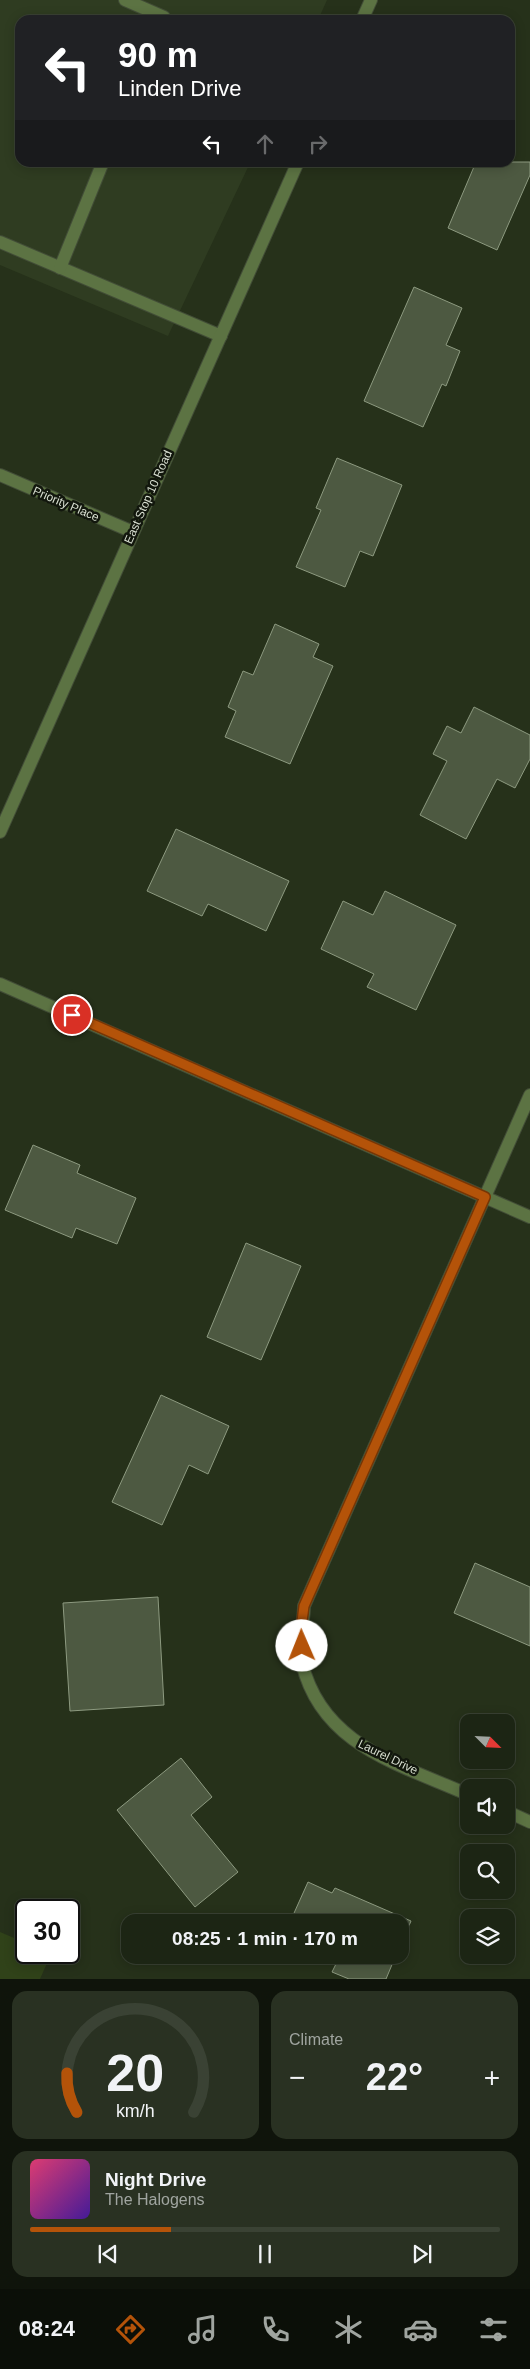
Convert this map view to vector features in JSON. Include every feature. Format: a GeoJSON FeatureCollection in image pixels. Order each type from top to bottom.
{"type":"FeatureCollection","features":[{"type":"Feature","properties":{"kind":"street"},"geometry":{"type":"LineString","coordinates":[[125,0],[158,15]]}},
{"type":"Feature","properties":{"kind":"street"},"geometry":{"type":"LineString","coordinates":[[364,15],[371,0]]}},
{"type":"Feature","properties":{"kind":"street"},"geometry":{"type":"LineString","coordinates":[[60,268],[101,167]]}},
{"type":"Feature","properties":{"kind":"street","name":"East Stop 10 Road"},"geometry":{"type":"LineString","coordinates":[[0,832],[296,167]]}},
{"type":"Feature","properties":{"kind":"street"},"geometry":{"type":"LineString","coordinates":[[0,242],[221,336]]}},
{"type":"Feature","properties":{"kind":"street","name":"Priority Place"},"geometry":{"type":"LineString","coordinates":[[0,475],[133,532]]}},
{"type":"Feature","properties":{"kind":"street"},"geometry":{"type":"LineString","coordinates":[[0,984],[530,1217]]}},
{"type":"Feature","properties":{"kind":"street","name":"Laurel Drive"},"geometry":{"type":"LineString","coordinates":[[460,1791],[358,1745],[342,1732],[314,1694],[306,1676],[301,1661],[300,1637],[304,1606],[530,1096]]}},
{"type":"Feature","properties":{"kind":"street"},"geometry":{"type":"LineString","coordinates":[[515,1815],[530,1822]]}},
{"type":"Feature","properties":{"kind":"shaded area"},"geometry":{"type":"Polygon","coordinates":[[[0,0],[327,0],[320,15],[15,15],[15,167],[248,167],[168,336],[0,265],[0,0]]]}},
{"type":"Feature","properties":{"kind":"shaded area"},"geometry":{"type":"Polygon","coordinates":[[[0,1932],[15,1938],[15,1964],[47,1964],[40,1979],[0,1979],[0,1932]]]}},
{"type":"Feature","properties":{"kind":"building"},"geometry":{"type":"Polygon","coordinates":[[[515,162],[530,162],[530,175],[497,250],[448,228],[474,167],[515,167],[515,162]]]}},
{"type":"Feature","properties":{"kind":"building"},"geometry":{"type":"Polygon","coordinates":[[[414,287],[462,308],[446,345],[460,351],[446,386],[442,384],[423,427],[364,401],[414,287]]]}},
{"type":"Feature","properties":{"kind":"building"},"geometry":{"type":"Polygon","coordinates":[[[337,458],[402,485],[373,556],[360,551],[345,587],[296,567],[321,510],[316,508],[337,458]]]}},
{"type":"Feature","properties":{"kind":"building"},"geometry":{"type":"Polygon","coordinates":[[[275,624],[319,644],[313,657],[333,666],[290,764],[225,737],[236,711],[228,707],[243,671],[253,675],[275,624]]]}},
{"type":"Feature","properties":{"kind":"building"},"geometry":{"type":"Polygon","coordinates":[[[474,707],[530,735],[530,759],[515,788],[497,779],[466,839],[420,815],[447,761],[433,754],[447,726],[461,733],[474,707]]]}},
{"type":"Feature","properties":{"kind":"building"},"geometry":{"type":"Polygon","coordinates":[[[176,829],[289,881],[266,931],[208,904],[202,916],[147,891],[176,829]]]}},
{"type":"Feature","properties":{"kind":"building"},"geometry":{"type":"Polygon","coordinates":[[[385,891],[456,925],[416,1010],[367,987],[374,974],[321,949],[343,901],[373,915],[385,891]]]}},
{"type":"Feature","properties":{"kind":"building"},"geometry":{"type":"Polygon","coordinates":[[[33,1145],[80,1165],[77,1173],[136,1198],[117,1244],[76,1228],[72,1238],[5,1210],[33,1145]]]}},
{"type":"Feature","properties":{"kind":"building"},"geometry":{"type":"Polygon","coordinates":[[[246,1243],[301,1266],[261,1360],[207,1337],[246,1243]]]}},
{"type":"Feature","properties":{"kind":"building"},"geometry":{"type":"Polygon","coordinates":[[[161,1395],[229,1426],[208,1474],[189,1465],[162,1525],[112,1502],[161,1395]]]}},
{"type":"Feature","properties":{"kind":"building"},"geometry":{"type":"Polygon","coordinates":[[[475,1563],[530,1587],[530,1646],[454,1613],[475,1563]]]}},
{"type":"Feature","properties":{"kind":"building"},"geometry":{"type":"Polygon","coordinates":[[[158,1597],[164,1705],[70,1711],[63,1603],[158,1597]]]}},
{"type":"Feature","properties":{"kind":"building"},"geometry":{"type":"Polygon","coordinates":[[[181,1758],[212,1797],[191,1815],[238,1872],[195,1907],[117,1810],[181,1758]]]}},
{"type":"Feature","properties":{"kind":"building"},"geometry":{"type":"Polygon","coordinates":[[[308,1882],[332,1893],[335,1888],[395,1914],[294,1914],[308,1882]]]}},
{"type":"Feature","properties":{"kind":"building"},"geometry":{"type":"Polygon","coordinates":[[[336,1964],[392,1964],[386,1979],[349,1979],[332,1972],[336,1964]]]}},
{"type":"Feature","properties":{"kind":"route"},"geometry":{"type":"LineString","coordinates":[[72,1015],[485,1197],[304,1606],[300,1637],[302,1646]]}}]}
